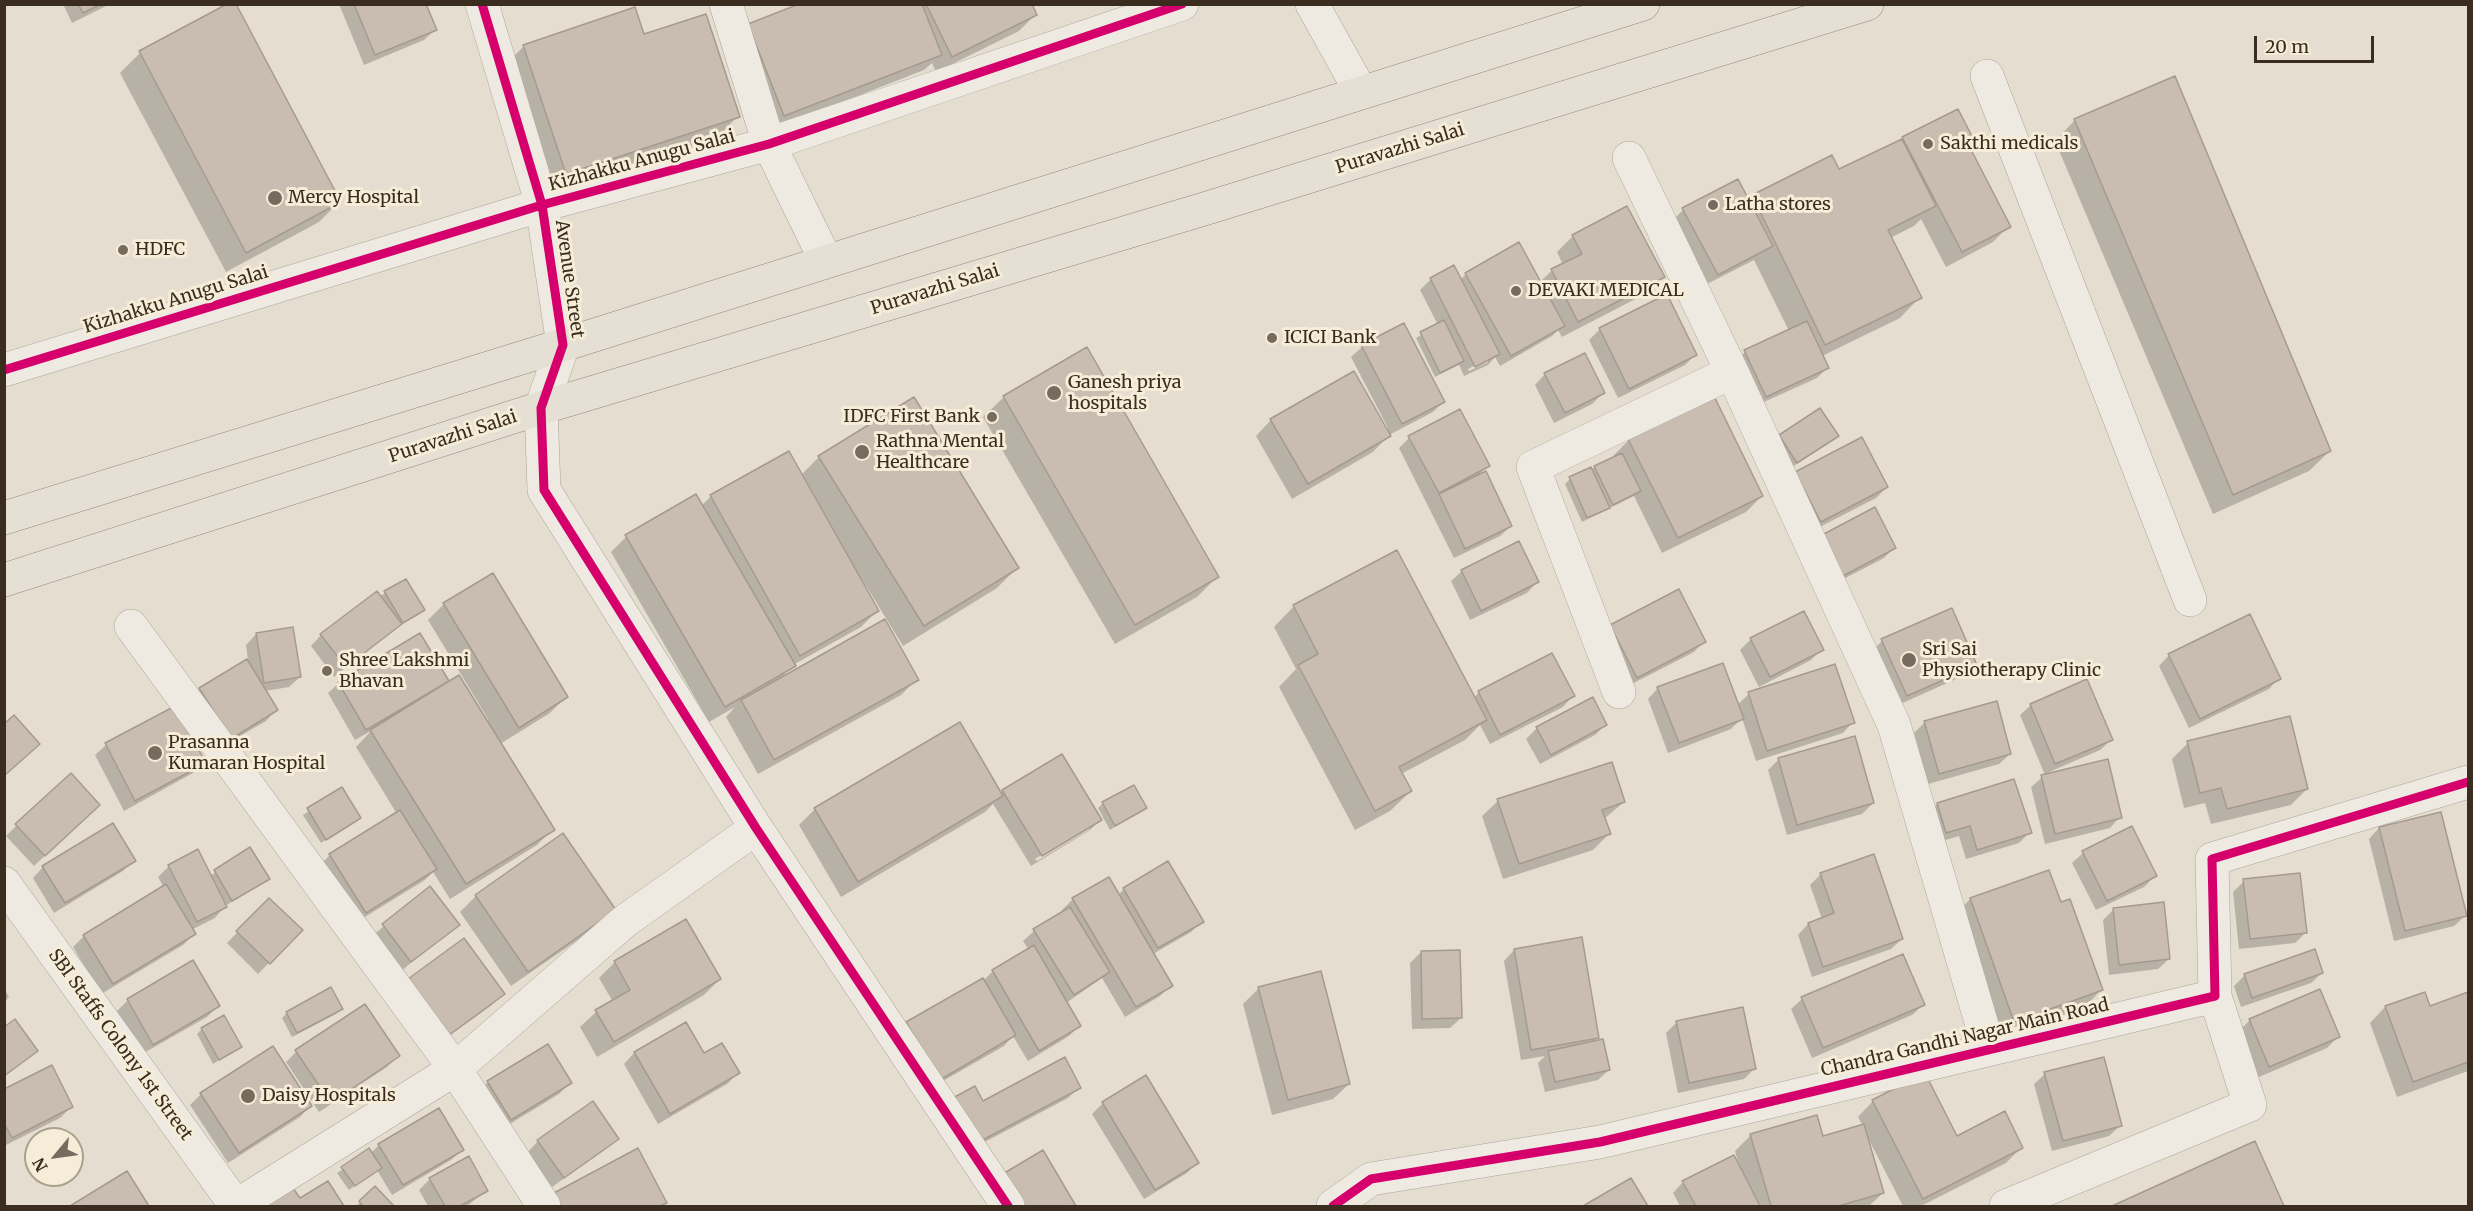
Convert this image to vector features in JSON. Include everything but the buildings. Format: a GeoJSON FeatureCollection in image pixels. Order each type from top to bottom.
{"type":"FeatureCollection","features":[{"type":"Feature","properties":{"kind":"main road"},"geometry":{"type":"LineString","coordinates":[[4,518],[563,345],[1643,4]]}},
{"type":"Feature","properties":{"kind":"main road","name":"Puravazhi Salai"},"geometry":{"type":"LineString","coordinates":[[4,580],[541,408],[1204,210],[1867,4]]}},
{"type":"Feature","properties":{"kind":"street","name":"Avenue Street"},"geometry":{"type":"LineString","coordinates":[[482,4],[542,205],[563,345],[541,408],[544,490],[756,828]]}},
{"type":"Feature","properties":{"kind":"street"},"geometry":{"type":"LineString","coordinates":[[726,4],[769,144],[826,261]]}},
{"type":"Feature","properties":{"kind":"street","name":"Kizhakku Anugu Salai"},"geometry":{"type":"LineString","coordinates":[[4,370],[542,205],[769,144],[1182,4]]}},
{"type":"Feature","properties":{"kind":"street"},"geometry":{"type":"LineString","coordinates":[[1312,4],[1361,92]]}},
{"type":"Feature","properties":{"kind":"street"},"geometry":{"type":"LineString","coordinates":[[1987,76],[2190,600]]}},
{"type":"Feature","properties":{"kind":"street"},"geometry":{"type":"LineString","coordinates":[[1629,158],[1732,372],[1894,725],[1989,1049]]}},
{"type":"Feature","properties":{"kind":"street"},"geometry":{"type":"LineString","coordinates":[[1619,692],[1533,467],[1732,372]]}},
{"type":"Feature","properties":{"kind":"street"},"geometry":{"type":"LineString","coordinates":[[131,626],[455,1069],[544,1206]]}},
{"type":"Feature","properties":{"kind":"street"},"geometry":{"type":"LineString","coordinates":[[2006,1206],[2250,1105],[2215,996],[2212,859],[2469,782]]}},
{"type":"Feature","properties":{"kind":"street"},"geometry":{"type":"LineString","coordinates":[[236,1206],[455,1069],[625,921],[756,828],[1008,1206]]}},
{"type":"Feature","properties":{"kind":"street","name":"SBI Staffs Colony 1st Street"},"geometry":{"type":"LineString","coordinates":[[4,883],[236,1206]]}},
{"type":"Feature","properties":{"kind":"street","name":"Chandra Gandhi Nagar Main Road"},"geometry":{"type":"LineString","coordinates":[[1333,1206],[1371,1179],[1600,1142],[2215,996]]}},
{"type":"Feature","properties":{"kind":"cycle path"},"geometry":{"type":"LineString","coordinates":[[482,4],[542,205],[563,345],[541,408],[544,490],[756,828],[1008,1206]]}},
{"type":"Feature","properties":{"kind":"cycle path"},"geometry":{"type":"LineString","coordinates":[[4,370],[542,205],[769,144],[1182,4]]}},
{"type":"Feature","properties":{"kind":"cycle path"},"geometry":{"type":"LineString","coordinates":[[1333,1206],[1371,1179],[1600,1142],[2215,996],[2212,859],[2468,782]]}},
{"type":"Feature","properties":{"kind":"place","name":"Sakthi medicals"},"geometry":{"type":"Point","coordinates":[1928,144]}},
{"type":"Feature","properties":{"kind":"place","name":"Mercy Hospital"},"geometry":{"type":"Point","coordinates":[275,198]}},
{"type":"Feature","properties":{"kind":"place","name":"Latha stores"},"geometry":{"type":"Point","coordinates":[1713,205]}},
{"type":"Feature","properties":{"kind":"place","name":"HDFC"},"geometry":{"type":"Point","coordinates":[123,250]}},
{"type":"Feature","properties":{"kind":"place","name":"DEVAKI MEDICAL"},"geometry":{"type":"Point","coordinates":[1516,291]}},
{"type":"Feature","properties":{"kind":"place","name":"ICICI Bank"},"geometry":{"type":"Point","coordinates":[1272,338]}},
{"type":"Feature","properties":{"kind":"place","name":"Ganesh priya hospitals"},"geometry":{"type":"Point","coordinates":[1054,393]}},
{"type":"Feature","properties":{"kind":"place","name":"IDFC First Bank"},"geometry":{"type":"Point","coordinates":[992,417]}},
{"type":"Feature","properties":{"kind":"place","name":"Rathna Mental Healthcare"},"geometry":{"type":"Point","coordinates":[862,452]}},
{"type":"Feature","properties":{"kind":"place","name":"Sri Sai Physiotherapy Clinic"},"geometry":{"type":"Point","coordinates":[1909,660]}},
{"type":"Feature","properties":{"kind":"place","name":"Shree Lakshmi Bhavan"},"geometry":{"type":"Point","coordinates":[327,671]}},
{"type":"Feature","properties":{"kind":"place","name":"Prasanna Kumaran Hospital"},"geometry":{"type":"Point","coordinates":[155,753]}},
{"type":"Feature","properties":{"kind":"place","name":"Daisy Hospitals"},"geometry":{"type":"Point","coordinates":[248,1096]}}]}
